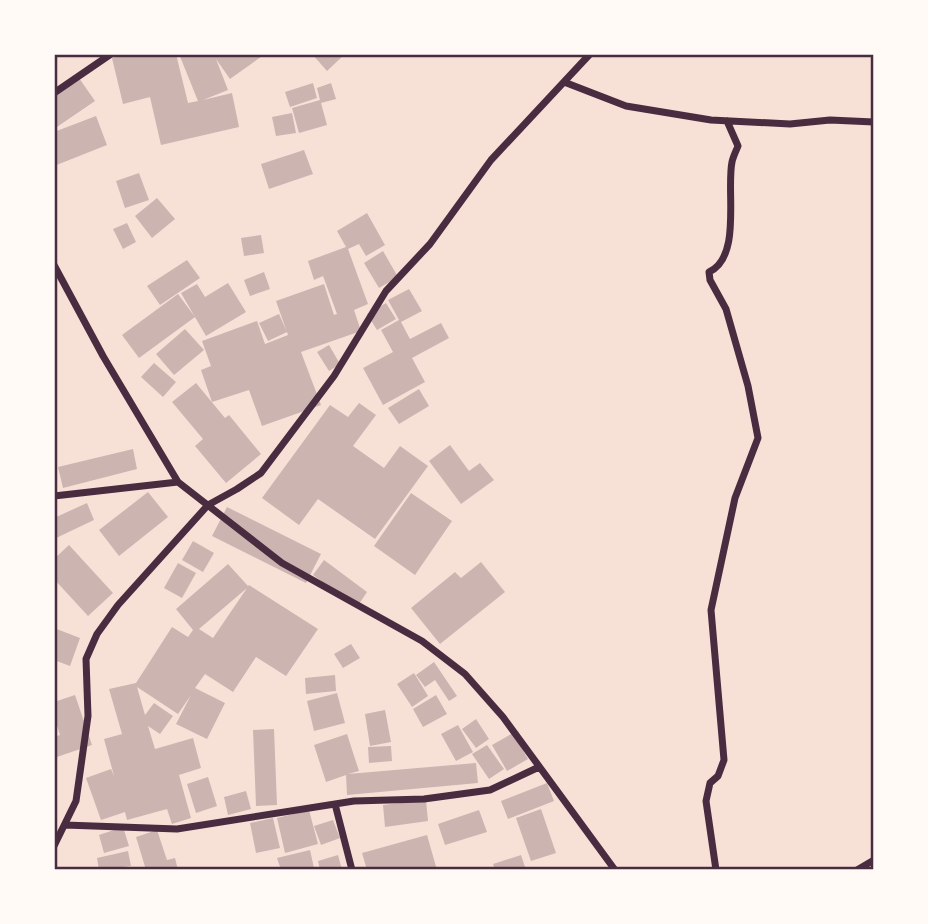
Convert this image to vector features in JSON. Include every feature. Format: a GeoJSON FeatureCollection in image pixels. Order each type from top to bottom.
{"type":"FeatureCollection","features":[{"type":"Feature","properties":{"kind":"street"},"geometry":{"type":"LineString","coordinates":[[54,93],[111,54]]}},
{"type":"Feature","properties":{"kind":"street"},"geometry":{"type":"LineString","coordinates":[[54,846],[76,801],[88,716],[86,659],[97,634],[118,605],[208,505],[261,472],[334,376],[386,291],[430,244],[491,160],[590,54]]}},
{"type":"Feature","properties":{"kind":"street"},"geometry":{"type":"LineString","coordinates":[[564,82],[626,106],[727,121],[790,124],[874,122]]}},
{"type":"Feature","properties":{"kind":"street"},"geometry":{"type":"LineString","coordinates":[[716,870],[706,801],[710,783],[718,776],[724,760],[711,610],[735,498],[758,438],[748,386],[726,309],[710,280],[709,272],[717,268],[726,253],[731,219],[732,163],[737,146],[727,121]]}},
{"type":"Feature","properties":{"kind":"street"},"geometry":{"type":"LineString","coordinates":[[54,265],[103,356],[178,482],[282,563],[422,641],[465,674],[503,717],[615,870]]}},
{"type":"Feature","properties":{"kind":"street"},"geometry":{"type":"LineString","coordinates":[[54,496],[178,482]]}},
{"type":"Feature","properties":{"kind":"street"},"geometry":{"type":"LineString","coordinates":[[65,825],[177,829],[355,801],[424,799],[490,790],[540,767]]}},
{"type":"Feature","properties":{"kind":"street"},"geometry":{"type":"LineString","coordinates":[[335,804],[352,870]]}},
{"type":"Feature","properties":{"kind":"street"},"geometry":{"type":"LineString","coordinates":[[857,870],[874,860]]}},
{"type":"Feature","properties":{"kind":"building"},"geometry":{"type":"Polygon","coordinates":[[[128,54],[176,54],[188,103],[198,101],[179,54],[265,54],[230,79],[216,59],[228,90],[203,100],[232,93],[239,127],[161,145],[150,97],[123,104],[112,58],[128,54]]]}},
{"type":"Feature","properties":{"kind":"building"},"geometry":{"type":"Polygon","coordinates":[[[312,54],[345,54],[327,71],[312,54]]]}},
{"type":"Feature","properties":{"kind":"building"},"geometry":{"type":"Polygon","coordinates":[[[79,78],[95,101],[54,129],[54,95],[79,78]]]}},
{"type":"Feature","properties":{"kind":"building"},"geometry":{"type":"Polygon","coordinates":[[[313,83],[317,98],[290,107],[285,92],[313,83]]]}},
{"type":"Feature","properties":{"kind":"building"},"geometry":{"type":"Polygon","coordinates":[[[331,83],[336,99],[321,103],[327,125],[299,133],[292,108],[320,100],[317,88],[331,83]]]}},
{"type":"Feature","properties":{"kind":"building"},"geometry":{"type":"Polygon","coordinates":[[[292,113],[296,133],[276,136],[272,117],[292,113]]]}},
{"type":"Feature","properties":{"kind":"building"},"geometry":{"type":"Polygon","coordinates":[[[96,116],[107,145],[54,166],[54,132],[96,116]]]}},
{"type":"Feature","properties":{"kind":"building"},"geometry":{"type":"Polygon","coordinates":[[[304,150],[313,174],[269,189],[261,164],[304,150]]]}},
{"type":"Feature","properties":{"kind":"building"},"geometry":{"type":"Polygon","coordinates":[[[139,173],[149,200],[125,208],[116,181],[139,173]]]}},
{"type":"Feature","properties":{"kind":"building"},"geometry":{"type":"Polygon","coordinates":[[[157,198],[175,219],[152,238],[135,216],[157,198]]]}},
{"type":"Feature","properties":{"kind":"building"},"geometry":{"type":"Polygon","coordinates":[[[367,213],[385,245],[366,256],[359,244],[348,249],[368,304],[354,310],[361,331],[301,352],[321,405],[262,426],[249,390],[212,402],[201,370],[211,366],[202,341],[257,321],[265,344],[288,335],[276,301],[324,284],[334,315],[337,314],[323,276],[314,280],[308,261],[346,247],[337,231],[367,213]]]}},
{"type":"Feature","properties":{"kind":"building"},"geometry":{"type":"Polygon","coordinates":[[[127,223],[136,242],[123,249],[113,229],[127,223]]]}},
{"type":"Feature","properties":{"kind":"building"},"geometry":{"type":"Polygon","coordinates":[[[261,235],[264,253],[244,256],[241,238],[261,235]]]}},
{"type":"Feature","properties":{"kind":"building"},"geometry":{"type":"Polygon","coordinates":[[[383,251],[398,277],[379,288],[364,263],[383,251]]]}},
{"type":"Feature","properties":{"kind":"building"},"geometry":{"type":"Polygon","coordinates":[[[187,260],[200,278],[160,305],[147,286],[187,260]]]}},
{"type":"Feature","properties":{"kind":"building"},"geometry":{"type":"Polygon","coordinates":[[[264,272],[270,289],[250,296],[244,280],[264,272]]]}},
{"type":"Feature","properties":{"kind":"building"},"geometry":{"type":"Polygon","coordinates":[[[228,283],[246,312],[206,336],[181,293],[197,284],[205,297],[228,283]]]}},
{"type":"Feature","properties":{"kind":"building"},"geometry":{"type":"Polygon","coordinates":[[[409,289],[422,311],[401,322],[410,339],[441,323],[449,338],[412,358],[425,382],[383,405],[363,368],[393,352],[381,330],[399,320],[388,300],[409,289]]]}},
{"type":"Feature","properties":{"kind":"building"},"geometry":{"type":"Polygon","coordinates":[[[178,294],[195,317],[139,358],[122,335],[178,294]]]}},
{"type":"Feature","properties":{"kind":"building"},"geometry":{"type":"Polygon","coordinates":[[[386,303],[396,319],[377,330],[367,314],[386,303]]]}},
{"type":"Feature","properties":{"kind":"building"},"geometry":{"type":"Polygon","coordinates":[[[279,314],[287,332],[268,341],[259,323],[279,314]]]}},
{"type":"Feature","properties":{"kind":"building"},"geometry":{"type":"Polygon","coordinates":[[[185,329],[204,350],[174,375],[156,354],[185,329]]]}},
{"type":"Feature","properties":{"kind":"building"},"geometry":{"type":"Polygon","coordinates":[[[329,345],[340,364],[329,371],[317,352],[329,345]]]}},
{"type":"Feature","properties":{"kind":"building"},"geometry":{"type":"Polygon","coordinates":[[[154,363],[176,382],[163,397],[141,377],[154,363]]]}},
{"type":"Feature","properties":{"kind":"building"},"geometry":{"type":"Polygon","coordinates":[[[196,383],[225,418],[229,415],[261,454],[226,483],[195,446],[203,439],[172,402],[196,383]]]}},
{"type":"Feature","properties":{"kind":"building"},"geometry":{"type":"Polygon","coordinates":[[[419,389],[429,406],[399,424],[388,408],[419,389]]]}},
{"type":"Feature","properties":{"kind":"building"},"geometry":{"type":"Polygon","coordinates":[[[359,403],[376,415],[353,446],[384,468],[400,446],[428,466],[375,539],[318,499],[299,525],[262,498],[330,405],[348,417],[359,403]]]}},
{"type":"Feature","properties":{"kind":"building"},"geometry":{"type":"Polygon","coordinates":[[[450,445],[469,471],[480,463],[494,480],[461,504],[429,461],[450,445]]]}},
{"type":"Feature","properties":{"kind":"building"},"geometry":{"type":"Polygon","coordinates":[[[133,449],[137,469],[63,488],[58,467],[133,449]]]}},
{"type":"Feature","properties":{"kind":"building"},"geometry":{"type":"Polygon","coordinates":[[[148,492],[168,517],[119,556],[99,530],[148,492]]]}},
{"type":"Feature","properties":{"kind":"building"},"geometry":{"type":"Polygon","coordinates":[[[411,493],[452,521],[415,575],[374,546],[411,493]]]}},
{"type":"Feature","properties":{"kind":"building"},"geometry":{"type":"Polygon","coordinates":[[[87,503],[94,520],[54,539],[54,518],[87,503]]]}},
{"type":"Feature","properties":{"kind":"building"},"geometry":{"type":"Polygon","coordinates":[[[227,507],[321,554],[306,583],[212,536],[227,507]]]}},
{"type":"Feature","properties":{"kind":"building"},"geometry":{"type":"Polygon","coordinates":[[[193,541],[214,553],[203,572],[182,560],[193,541]]]}},
{"type":"Feature","properties":{"kind":"building"},"geometry":{"type":"Polygon","coordinates":[[[69,545],[113,593],[88,616],[54,579],[54,559],[69,545]]]}},
{"type":"Feature","properties":{"kind":"building"},"geometry":{"type":"Polygon","coordinates":[[[324,560],[367,592],[357,607],[313,575],[324,560]]]}},
{"type":"Feature","properties":{"kind":"building"},"geometry":{"type":"Polygon","coordinates":[[[481,562],[505,592],[440,644],[411,608],[455,572],[461,578],[481,562]]]}},
{"type":"Feature","properties":{"kind":"building"},"geometry":{"type":"Polygon","coordinates":[[[178,563],[196,573],[182,598],[164,588],[178,563]]]}},
{"type":"Feature","properties":{"kind":"building"},"geometry":{"type":"Polygon","coordinates":[[[228,564],[248,586],[318,629],[286,676],[256,657],[233,692],[205,674],[195,688],[225,703],[207,739],[176,724],[191,695],[178,714],[137,687],[145,715],[154,703],[173,716],[160,734],[148,726],[155,749],[193,738],[201,768],[179,775],[191,818],[172,824],[167,809],[127,820],[125,812],[101,820],[86,778],[111,769],[114,776],[104,739],[122,734],[109,689],[136,683],[172,627],[188,637],[193,630],[176,609],[228,564]],[[247,588],[199,629],[213,638],[247,588]]]}},
{"type":"Feature","properties":{"kind":"building"},"geometry":{"type":"Polygon","coordinates":[[[54,628],[80,638],[70,666],[54,660],[54,628]]]}},
{"type":"Feature","properties":{"kind":"building"},"geometry":{"type":"Polygon","coordinates":[[[351,644],[360,658],[343,668],[334,654],[351,644]]]}},
{"type":"Feature","properties":{"kind":"building"},"geometry":{"type":"Polygon","coordinates":[[[434,662],[457,696],[449,701],[435,680],[425,687],[416,675],[434,662]]]}},
{"type":"Feature","properties":{"kind":"building"},"geometry":{"type":"Polygon","coordinates":[[[414,673],[428,696],[412,707],[397,684],[414,673]]]}},
{"type":"Feature","properties":{"kind":"building"},"geometry":{"type":"Polygon","coordinates":[[[335,675],[336,691],[306,694],[305,678],[335,675]]]}},
{"type":"Feature","properties":{"kind":"building"},"geometry":{"type":"Polygon","coordinates":[[[337,693],[345,723],[314,731],[307,701],[337,693]]]}},
{"type":"Feature","properties":{"kind":"building"},"geometry":{"type":"Polygon","coordinates":[[[75,695],[92,745],[54,758],[54,737],[60,735],[54,716],[54,702],[75,695]]]}},
{"type":"Feature","properties":{"kind":"building"},"geometry":{"type":"Polygon","coordinates":[[[436,695],[447,714],[423,727],[413,709],[436,695]]]}},
{"type":"Feature","properties":{"kind":"building"},"geometry":{"type":"Polygon","coordinates":[[[385,710],[391,742],[370,746],[365,714],[385,710]]]}},
{"type":"Feature","properties":{"kind":"building"},"geometry":{"type":"Polygon","coordinates":[[[476,719],[489,739],[476,748],[462,729],[476,719]]]}},
{"type":"Feature","properties":{"kind":"building"},"geometry":{"type":"Polygon","coordinates":[[[458,725],[473,752],[456,761],[441,734],[458,725]]]}},
{"type":"Feature","properties":{"kind":"building"},"geometry":{"type":"Polygon","coordinates":[[[274,729],[277,805],[256,806],[253,730],[274,729]]]}},
{"type":"Feature","properties":{"kind":"building"},"geometry":{"type":"Polygon","coordinates":[[[513,733],[528,759],[507,771],[492,745],[513,733]]]}},
{"type":"Feature","properties":{"kind":"building"},"geometry":{"type":"Polygon","coordinates":[[[347,734],[359,771],[348,774],[476,763],[478,783],[347,795],[346,775],[326,782],[314,745],[347,734]]]}},
{"type":"Feature","properties":{"kind":"building"},"geometry":{"type":"Polygon","coordinates":[[[487,745],[504,769],[489,779],[472,754],[487,745]]]}},
{"type":"Feature","properties":{"kind":"building"},"geometry":{"type":"Polygon","coordinates":[[[391,746],[392,761],[369,763],[368,747],[391,746]]]}},
{"type":"Feature","properties":{"kind":"building"},"geometry":{"type":"Polygon","coordinates":[[[208,777],[217,806],[196,813],[187,784],[208,777]]]}},
{"type":"Feature","properties":{"kind":"building"},"geometry":{"type":"Polygon","coordinates":[[[547,783],[554,801],[508,819],[501,801],[547,783]]]}},
{"type":"Feature","properties":{"kind":"building"},"geometry":{"type":"Polygon","coordinates":[[[246,791],[251,809],[228,815],[224,797],[246,791]]]}},
{"type":"Feature","properties":{"kind":"building"},"geometry":{"type":"Polygon","coordinates":[[[426,800],[428,821],[385,827],[383,805],[426,800]]]}},
{"type":"Feature","properties":{"kind":"building"},"geometry":{"type":"Polygon","coordinates":[[[541,809],[556,853],[531,861],[516,818],[541,809]]]}},
{"type":"Feature","properties":{"kind":"building"},"geometry":{"type":"Polygon","coordinates":[[[309,810],[318,844],[285,853],[277,818],[309,810]]]}},
{"type":"Feature","properties":{"kind":"building"},"geometry":{"type":"Polygon","coordinates":[[[479,810],[487,832],[445,845],[438,824],[479,810]]]}},
{"type":"Feature","properties":{"kind":"building"},"geometry":{"type":"Polygon","coordinates":[[[273,818],[280,848],[256,853],[250,823],[273,818]]]}},
{"type":"Feature","properties":{"kind":"building"},"geometry":{"type":"Polygon","coordinates":[[[333,820],[340,838],[321,845],[314,826],[333,820]]]}},
{"type":"Feature","properties":{"kind":"building"},"geometry":{"type":"Polygon","coordinates":[[[123,827],[129,846],[104,853],[99,835],[123,827]]]}},
{"type":"Feature","properties":{"kind":"building"},"geometry":{"type":"Polygon","coordinates":[[[157,830],[167,860],[175,858],[178,870],[146,870],[136,837],[157,830]]]}},
{"type":"Feature","properties":{"kind":"building"},"geometry":{"type":"Polygon","coordinates":[[[427,835],[437,870],[367,870],[362,853],[427,835]]]}},
{"type":"Feature","properties":{"kind":"building"},"geometry":{"type":"Polygon","coordinates":[[[310,850],[314,868],[281,870],[277,858],[310,850]]]}},
{"type":"Feature","properties":{"kind":"building"},"geometry":{"type":"Polygon","coordinates":[[[128,851],[131,866],[99,870],[97,858],[128,851]]]}},
{"type":"Feature","properties":{"kind":"building"},"geometry":{"type":"Polygon","coordinates":[[[338,855],[342,870],[320,870],[318,861],[338,855]]]}},
{"type":"Feature","properties":{"kind":"building"},"geometry":{"type":"Polygon","coordinates":[[[521,855],[526,870],[495,870],[493,864],[521,855]]]}}]}
